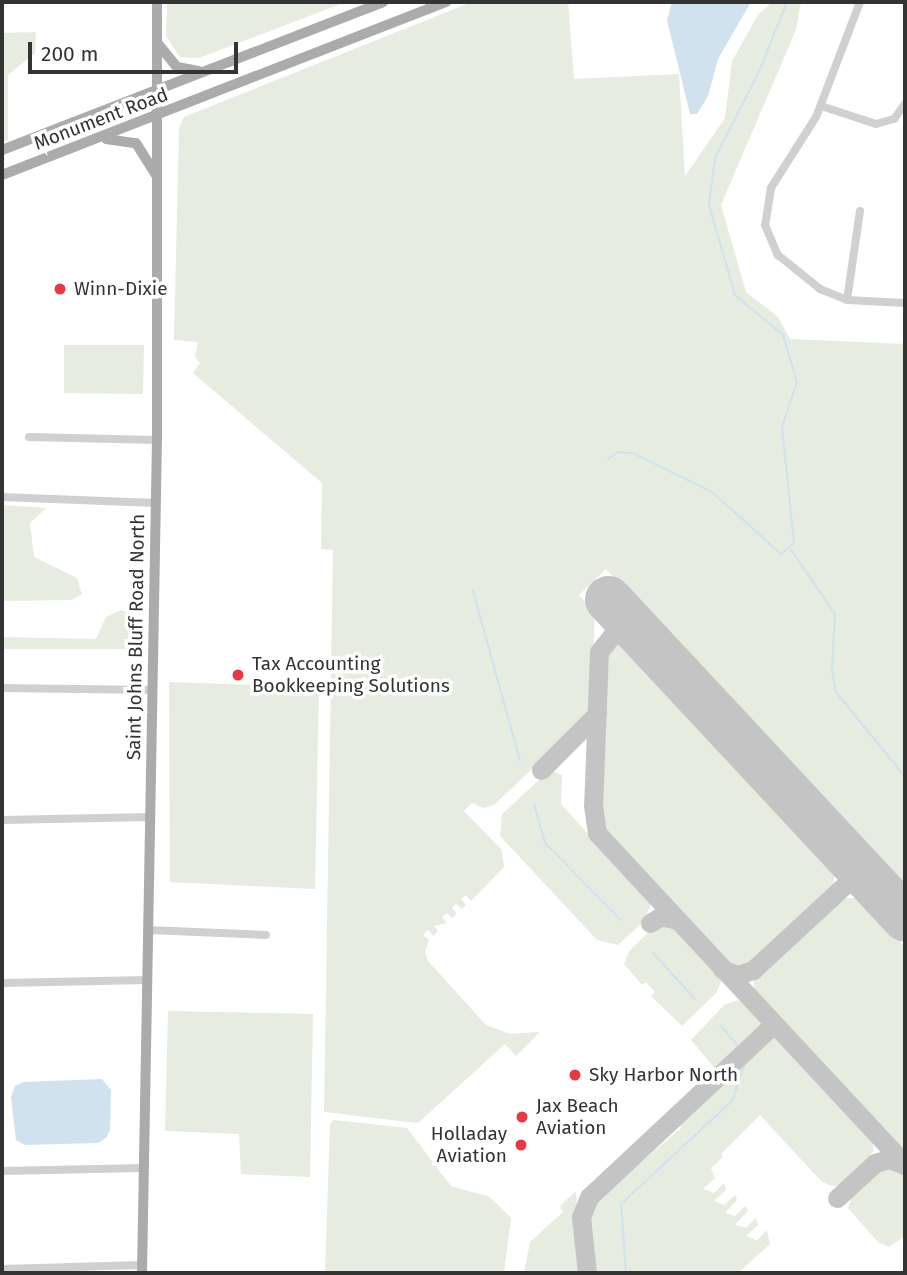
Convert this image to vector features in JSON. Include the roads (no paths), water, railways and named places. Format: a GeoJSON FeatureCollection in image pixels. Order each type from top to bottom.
{"type":"FeatureCollection","features":[{"type":"Feature","properties":{"kind":"main road","name":"Saint Johns Bluff Road North"},"geometry":{"type":"LineString","coordinates":[[142,1269],[157,440],[157,2]]}},
{"type":"Feature","properties":{"kind":"main road","name":"Monument Road"},"geometry":{"type":"LineString","coordinates":[[2,150],[383,2]]}},
{"type":"Feature","properties":{"kind":"main road","name":"Monument Road"},"geometry":{"type":"LineString","coordinates":[[2,175],[446,2]]}},
{"type":"Feature","properties":{"kind":"main road"},"geometry":{"type":"LineString","coordinates":[[157,41],[177,67],[203,72]]}},
{"type":"Feature","properties":{"kind":"main road"},"geometry":{"type":"LineString","coordinates":[[95,141],[118,138],[136,143],[158,180]]}},
{"type":"Feature","properties":{"kind":"street"},"geometry":{"type":"LineString","coordinates":[[860,2],[821,106],[771,188],[765,225],[778,256],[808,282],[847,300],[905,303]]}},
{"type":"Feature","properties":{"kind":"street"},"geometry":{"type":"LineString","coordinates":[[821,106],[876,124],[894,119],[905,104]]}},
{"type":"Feature","properties":{"kind":"street"},"geometry":{"type":"LineString","coordinates":[[847,300],[860,211]]}},
{"type":"Feature","properties":{"kind":"street"},"geometry":{"type":"LineString","coordinates":[[29,437],[157,440]]}},
{"type":"Feature","properties":{"kind":"street"},"geometry":{"type":"LineString","coordinates":[[2,496],[156,503]]}},
{"type":"Feature","properties":{"kind":"street"},"geometry":{"type":"LineString","coordinates":[[2,688],[153,690]]}},
{"type":"Feature","properties":{"kind":"street"},"geometry":{"type":"LineString","coordinates":[[2,820],[150,817]]}},
{"type":"Feature","properties":{"kind":"street"},"geometry":{"type":"LineString","coordinates":[[149,930],[266,935]]}},
{"type":"Feature","properties":{"kind":"street"},"geometry":{"type":"LineString","coordinates":[[2,983],[147,980]]}},
{"type":"Feature","properties":{"kind":"street"},"geometry":{"type":"LineString","coordinates":[[2,1171],[143,1168]]}},
{"type":"Feature","properties":{"kind":"street"},"geometry":{"type":"LineString","coordinates":[[2,1269],[142,1269]]}},
{"type":"Feature","properties":{"kind":"water"},"geometry":{"type":"Polygon","coordinates":[[[672,2],[751,2],[718,59],[708,96],[697,114],[690,114],[667,20],[672,2]]]}},
{"type":"Feature","properties":{"kind":"water"},"geometry":{"type":"Polygon","coordinates":[[[102,1079],[111,1090],[110,1130],[106,1138],[98,1143],[25,1145],[16,1140],[11,1097],[15,1086],[23,1082],[102,1079]]]}},
{"type":"Feature","properties":{"kind":"waterway"},"geometry":{"type":"LineString","coordinates":[[608,459],[618,452],[633,453],[712,492],[781,554],[794,543],[782,427],[797,382],[783,335],[735,295],[709,205],[715,158],[758,74],[787,2]]}},
{"type":"Feature","properties":{"kind":"waterway"},"geometry":{"type":"LineString","coordinates":[[791,550],[835,614],[832,670],[836,692],[905,777]]}},
{"type":"Feature","properties":{"kind":"waterway"},"geometry":{"type":"LineString","coordinates":[[473,591],[520,761]]}},
{"type":"Feature","properties":{"kind":"waterway"},"geometry":{"type":"LineString","coordinates":[[534,804],[545,843],[621,920]]}},
{"type":"Feature","properties":{"kind":"waterway"},"geometry":{"type":"LineString","coordinates":[[653,953],[695,999]]}},
{"type":"Feature","properties":{"kind":"waterway"},"geometry":{"type":"LineString","coordinates":[[720,1025],[738,1046]]}},
{"type":"Feature","properties":{"kind":"waterway"},"geometry":{"type":"LineString","coordinates":[[626,1273],[621,1204],[732,1101],[745,1063]]}},
{"type":"Feature","properties":{"kind":"place","name":"Winn-Dixie"},"geometry":{"type":"Point","coordinates":[60,289]}},
{"type":"Feature","properties":{"kind":"place","name":"Tax Accounting Bookkeeping Solutions"},"geometry":{"type":"Point","coordinates":[238,675]}},
{"type":"Feature","properties":{"kind":"place","name":"Sky Harbor North"},"geometry":{"type":"Point","coordinates":[575,1075]}},
{"type":"Feature","properties":{"kind":"place","name":"Jax Beach Aviation"},"geometry":{"type":"Point","coordinates":[522,1117]}},
{"type":"Feature","properties":{"kind":"place","name":"Holladay Aviation"},"geometry":{"type":"Point","coordinates":[521,1145]}}]}
